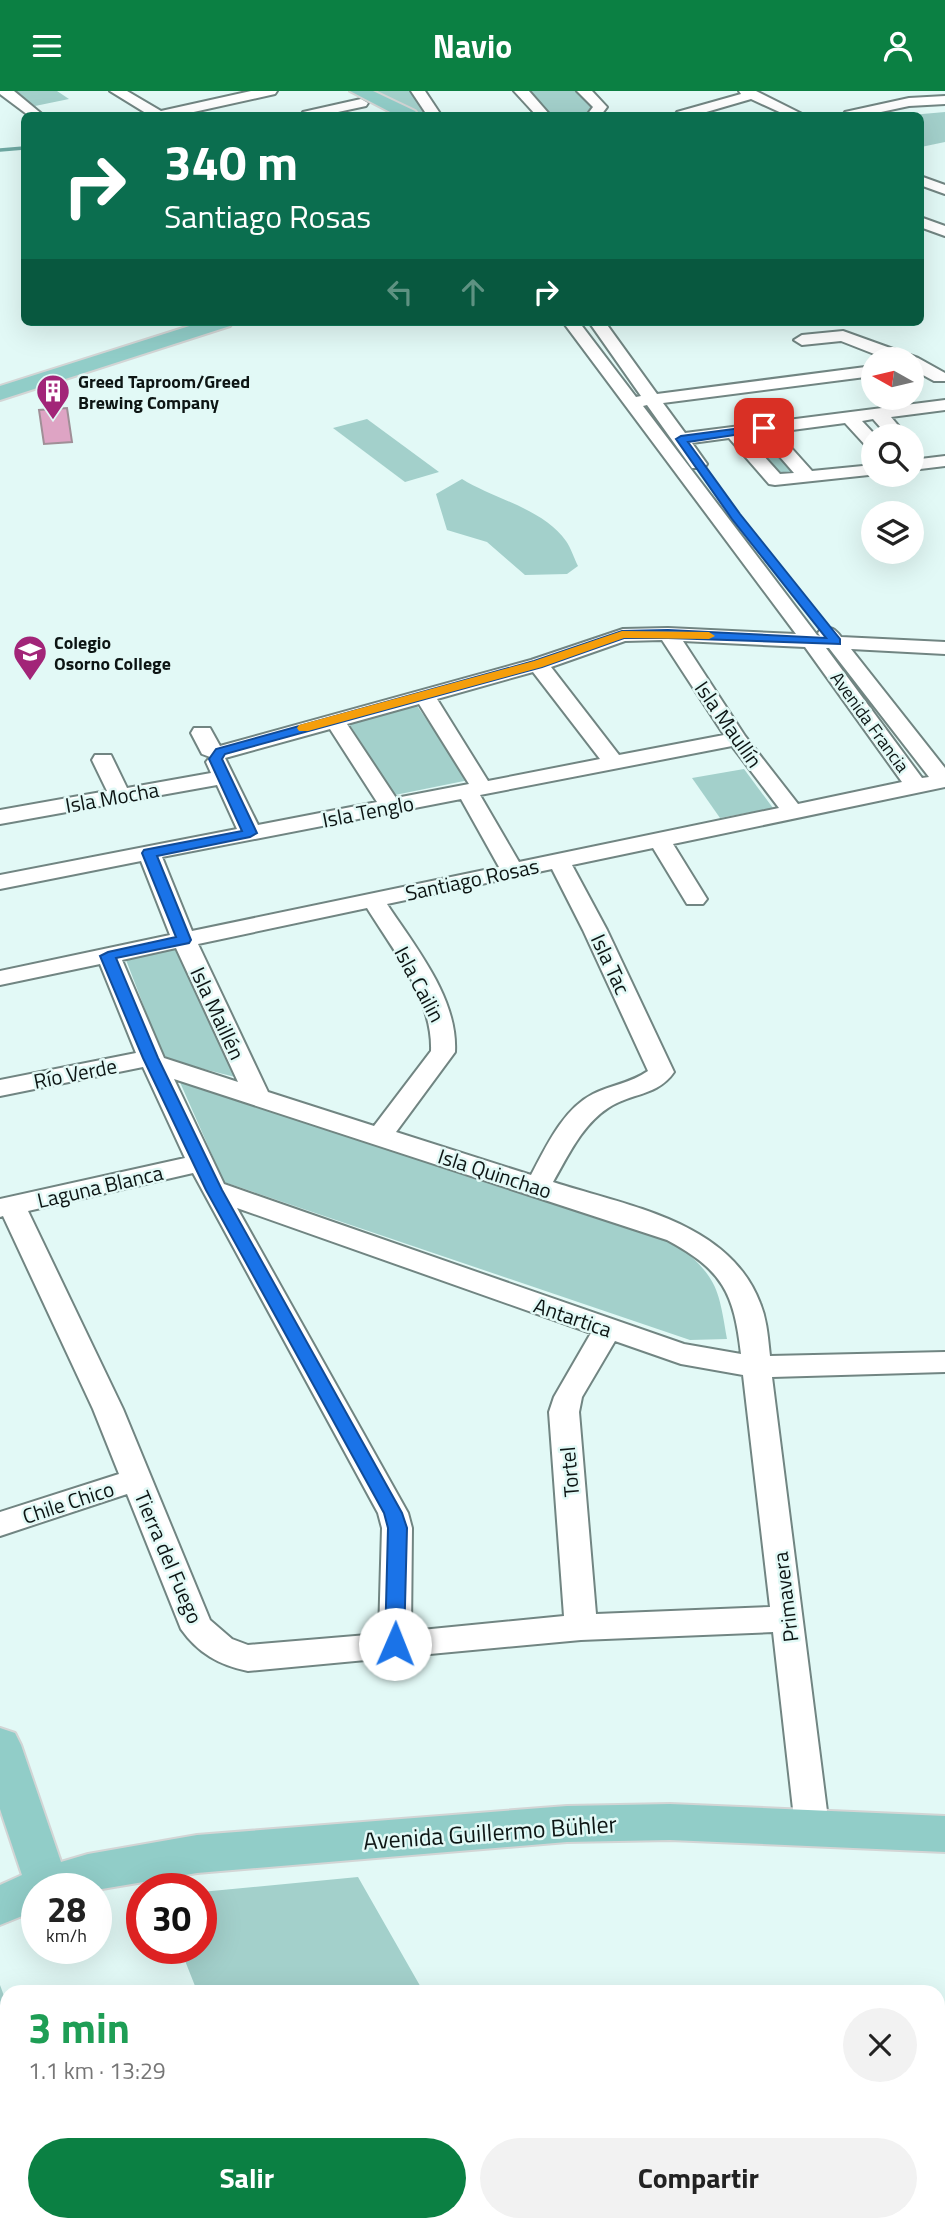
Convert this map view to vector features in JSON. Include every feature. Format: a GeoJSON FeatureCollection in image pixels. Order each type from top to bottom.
{"type":"FeatureCollection","features":[{"type":"Feature","properties":{"kind":"main road"},"geometry":{"type":"LineString","coordinates":[[338,91],[360,97],[391,112]]}},
{"type":"Feature","properties":{"kind":"main road"},"geometry":{"type":"LineString","coordinates":[[0,383],[178,326]]}},
{"type":"Feature","properties":{"kind":"main road"},"geometry":{"type":"LineString","coordinates":[[0,393],[210,326]]}},
{"type":"Feature","properties":{"kind":"main road"},"geometry":{"type":"LineString","coordinates":[[0,1745],[37,1873]]}},
{"type":"Feature","properties":{"kind":"main road","name":"Avenida Guillermo Bühler"},"geometry":{"type":"LineString","coordinates":[[88,1873],[197,1854],[533,1826],[670,1822],[945,1834]]}},
{"type":"Feature","properties":{"kind":"main road","name":"Avenida Guillermo Bühler"},"geometry":{"type":"LineString","coordinates":[[0,1906],[21,1896]]}},
{"type":"Feature","properties":{"kind":"street"},"geometry":{"type":"LineString","coordinates":[[5,91],[32,112]]}},
{"type":"Feature","properties":{"kind":"street"},"geometry":{"type":"LineString","coordinates":[[117,91],[153,112]]}},
{"type":"Feature","properties":{"kind":"street"},"geometry":{"type":"LineString","coordinates":[[183,112],[247,93],[270,91]]}},
{"type":"Feature","properties":{"kind":"street"},"geometry":{"type":"LineString","coordinates":[[418,91],[432,112]]}},
{"type":"Feature","properties":{"kind":"street"},"geometry":{"type":"LineString","coordinates":[[521,91],[540,112]]}},
{"type":"Feature","properties":{"kind":"street"},"geometry":{"type":"LineString","coordinates":[[584,91],[600,107],[596,112]]}},
{"type":"Feature","properties":{"kind":"street"},"geometry":{"type":"LineString","coordinates":[[897,91],[912,105],[945,106]]}},
{"type":"Feature","properties":{"kind":"street"},"geometry":{"type":"LineString","coordinates":[[692,112],[748,93],[790,112]]}},
{"type":"Feature","properties":{"kind":"street"},"geometry":{"type":"LineString","coordinates":[[690,94],[719,104]]}},
{"type":"Feature","properties":{"kind":"street"},"geometry":{"type":"LineString","coordinates":[[317,112],[360,97]]}},
{"type":"Feature","properties":{"kind":"street"},"geometry":{"type":"LineString","coordinates":[[859,97],[879,112],[945,100]]}},
{"type":"Feature","properties":{"kind":"street"},"geometry":{"type":"LineString","coordinates":[[924,182],[945,190]]}},
{"type":"Feature","properties":{"kind":"street"},"geometry":{"type":"LineString","coordinates":[[924,223],[945,231]]}},
{"type":"Feature","properties":{"kind":"street","name":"Avenida Francia"},"geometry":{"type":"LineString","coordinates":[[574,326],[629,402],[680,448]]}},
{"type":"Feature","properties":{"kind":"street","name":"Avenida Francia"},"geometry":{"type":"LineString","coordinates":[[600,326],[653,399],[680,448],[728,517],[778,582],[835,642],[944,780]]}},
{"type":"Feature","properties":{"kind":"street"},"geometry":{"type":"LineString","coordinates":[[788,326],[832,377]]}},
{"type":"Feature","properties":{"kind":"street"},"geometry":{"type":"LineString","coordinates":[[802,340],[843,336],[871,347]]}},
{"type":"Feature","properties":{"kind":"street"},"geometry":{"type":"LineString","coordinates":[[924,369],[940,377]]}},
{"type":"Feature","properties":{"kind":"street"},"geometry":{"type":"LineString","coordinates":[[629,402],[861,373]]}},
{"type":"Feature","properties":{"kind":"street"},"geometry":{"type":"LineString","coordinates":[[680,448],[733,432],[945,405]]}},
{"type":"Feature","properties":{"kind":"street"},"geometry":{"type":"LineString","coordinates":[[878,414],[887,424]]}},
{"type":"Feature","properties":{"kind":"street"},"geometry":{"type":"LineString","coordinates":[[849,417],[861,430]]}},
{"type":"Feature","properties":{"kind":"street"},"geometry":{"type":"LineString","coordinates":[[764,428],[809,478]]}},
{"type":"Feature","properties":{"kind":"street"},"geometry":{"type":"LineString","coordinates":[[733,432],[775,480],[861,472]]}},
{"type":"Feature","properties":{"kind":"street"},"geometry":{"type":"LineString","coordinates":[[924,460],[945,461]]}},
{"type":"Feature","properties":{"kind":"street","name":"Avenida Francia"},"geometry":{"type":"LineString","coordinates":[[778,582],[811,641],[916,786]]}},
{"type":"Feature","properties":{"kind":"street"},"geometry":{"type":"LineString","coordinates":[[250,833],[215,759],[218,753],[538,664],[622,635],[668,634],[945,648]]}},
{"type":"Feature","properties":{"kind":"street","name":"Isla Maullín"},"geometry":{"type":"LineString","coordinates":[[668,634],[737,739],[793,812]]}},
{"type":"Feature","properties":{"kind":"street"},"geometry":{"type":"LineString","coordinates":[[538,664],[614,763]]}},
{"type":"Feature","properties":{"kind":"street"},"geometry":{"type":"LineString","coordinates":[[424,695],[513,871]]}},
{"type":"Feature","properties":{"kind":"street"},"geometry":{"type":"LineString","coordinates":[[334,719],[390,806]]}},
{"type":"Feature","properties":{"kind":"street"},"geometry":{"type":"LineString","coordinates":[[202,733],[210,748],[218,753]]}},
{"type":"Feature","properties":{"kind":"street","name":"Isla Tenglo"},"geometry":{"type":"LineString","coordinates":[[0,882],[737,739]]}},
{"type":"Feature","properties":{"kind":"street"},"geometry":{"type":"LineString","coordinates":[[103,760],[120,796]]}},
{"type":"Feature","properties":{"kind":"street","name":"Isla Mocha"},"geometry":{"type":"LineString","coordinates":[[3,809],[120,796],[224,777]]}},
{"type":"Feature","properties":{"kind":"street","name":"Santiago Rosas"},"geometry":{"type":"LineString","coordinates":[[0,978],[944,780]]}},
{"type":"Feature","properties":{"kind":"street"},"geometry":{"type":"LineString","coordinates":[[660,840],[695,899]]}},
{"type":"Feature","properties":{"kind":"street","name":"Isla Maillén"},"geometry":{"type":"LineString","coordinates":[[149,853],[184,940],[257,1095]]}},
{"type":"Feature","properties":{"kind":"street","name":"Isla Tac"},"geometry":{"type":"LineString","coordinates":[[559,861],[662,1067]]}},
{"type":"Feature","properties":{"kind":"street","name":"Isla Cailin"},"geometry":{"type":"LineString","coordinates":[[373,900],[434,1001],[443,1022],[445,1039],[443,1052],[380,1136]]}},
{"type":"Feature","properties":{"kind":"street"},"geometry":{"type":"LineString","coordinates":[[108,956],[152,1061],[200,1163],[393,1513],[397,1528],[395,1644]]}},
{"type":"Feature","properties":{"kind":"street","name":"Isla Quinchao"},"geometry":{"type":"LineString","coordinates":[[152,1061],[661,1226],[686,1237],[714,1257],[732,1275],[744,1294],[751,1318],[756,1367]]}},
{"type":"Feature","properties":{"kind":"street","name":"Río Verde"},"geometry":{"type":"LineString","coordinates":[[0,1088],[152,1061]]}},
{"type":"Feature","properties":{"kind":"street"},"geometry":{"type":"LineString","coordinates":[[537,1187],[585,1113],[611,1094],[656,1079],[662,1067]]}},
{"type":"Feature","properties":{"kind":"street","name":"Laguna Blanca"},"geometry":{"type":"LineString","coordinates":[[6,1207],[200,1163]]}},
{"type":"Feature","properties":{"kind":"street","name":"Antartica"},"geometry":{"type":"LineString","coordinates":[[214,1190],[666,1350],[756,1367],[945,1362]]}},
{"type":"Feature","properties":{"kind":"street","name":"Tierra del Fuego"},"geometry":{"type":"LineString","coordinates":[[6,1207],[108,1409],[192,1620],[215,1646],[235,1656],[259,1659],[582,1627],[788,1619]]}},
{"type":"Feature","properties":{"kind":"street","name":"Tortel"},"geometry":{"type":"LineString","coordinates":[[582,1627],[564,1412],[568,1397],[608,1329]]}},
{"type":"Feature","properties":{"kind":"street","name":"Primavera"},"geometry":{"type":"LineString","coordinates":[[756,1367],[811,1827]]}},
{"type":"Feature","properties":{"kind":"street","name":"Chile Chico"},"geometry":{"type":"LineString","coordinates":[[0,1524],[137,1479]]}},
{"type":"Feature","properties":{"kind":"shaded area"},"geometry":{"type":"Polygon","coordinates":[[[14,91],[57,91],[69,99],[35,106],[14,91]]]}},
{"type":"Feature","properties":{"kind":"shaded area"},"geometry":{"type":"Polygon","coordinates":[[[368,91],[411,91],[424,112],[411,112],[368,91]]]}},
{"type":"Feature","properties":{"kind":"shaded area"},"geometry":{"type":"Polygon","coordinates":[[[529,91],[578,91],[592,108],[587,112],[546,112],[529,91]]]}},
{"type":"Feature","properties":{"kind":"shaded area"},"geometry":{"type":"Polygon","coordinates":[[[945,112],[945,142],[924,146],[924,114],[945,112]]]}},
{"type":"Feature","properties":{"kind":"shaded area"},"geometry":{"type":"Polygon","coordinates":[[[367,419],[439,472],[405,482],[333,428],[367,419]]]}},
{"type":"Feature","properties":{"kind":"shaded area"},"geometry":{"type":"Polygon","coordinates":[[[761,432],[798,476],[779,478],[743,434],[761,432]]]}},
{"type":"Feature","properties":{"kind":"shaded area"},"geometry":{"type":"Polygon","coordinates":[[[462,479],[518,505],[557,530],[566,541],[578,566],[567,574],[525,575],[487,542],[447,530],[436,494],[462,479]]]}},
{"type":"Feature","properties":{"kind":"shaded area"},"geometry":{"type":"Polygon","coordinates":[[[415,703],[469,780],[395,795],[348,722],[415,703]]]}},
{"type":"Feature","properties":{"kind":"shaded area"},"geometry":{"type":"Polygon","coordinates":[[[744,769],[773,808],[720,818],[692,778],[744,769]]]}},
{"type":"Feature","properties":{"kind":"shaded area"},"geometry":{"type":"Polygon","coordinates":[[[181,941],[239,1078],[164,1059],[123,952],[181,941]]]}},
{"type":"Feature","properties":{"kind":"shaded area"},"geometry":{"type":"Polygon","coordinates":[[[179,1080],[674,1241],[699,1264],[713,1284],[718,1294],[727,1339],[690,1340],[224,1182],[179,1080]]]}},
{"type":"Feature","properties":{"kind":"shaded area"},"geometry":{"type":"Polygon","coordinates":[[[358,1877],[420,1985],[195,1985],[186,1964],[217,1964],[217,1890],[358,1877]]]}},
{"type":"Feature","properties":{"kind":"building","name":"Greed Taproom/Greed Brewing Company"},"geometry":{"type":"Polygon","coordinates":[[[67,408],[72,442],[44,444],[39,410],[67,408]]]}},
{"type":"Feature","properties":{"kind":"waterway"},"geometry":{"type":"LineString","coordinates":[[0,150],[21,148]]}},
{"type":"Feature","properties":{"kind":"slow traffic"},"geometry":{"type":"LineString","coordinates":[[304,728],[538,664],[622,635],[709,636]]}},
{"type":"Feature","properties":{"kind":"place","name":"Greed Taproom/Greed Brewing Company"},"geometry":{"type":"Point","coordinates":[53,421]}},
{"type":"Feature","properties":{"kind":"place","name":"Colegio Osorno College"},"geometry":{"type":"Point","coordinates":[30,682]}},
{"type":"Feature","properties":{"kind":"route"},"geometry":{"type":"LineString","coordinates":[[395,1644],[397,1528],[393,1513],[200,1163],[151,1058],[108,956],[184,940],[149,853],[250,833],[215,759],[221,751],[538,664],[622,635],[668,634],[835,642],[736,516],[681,439],[764,428]]}}]}
